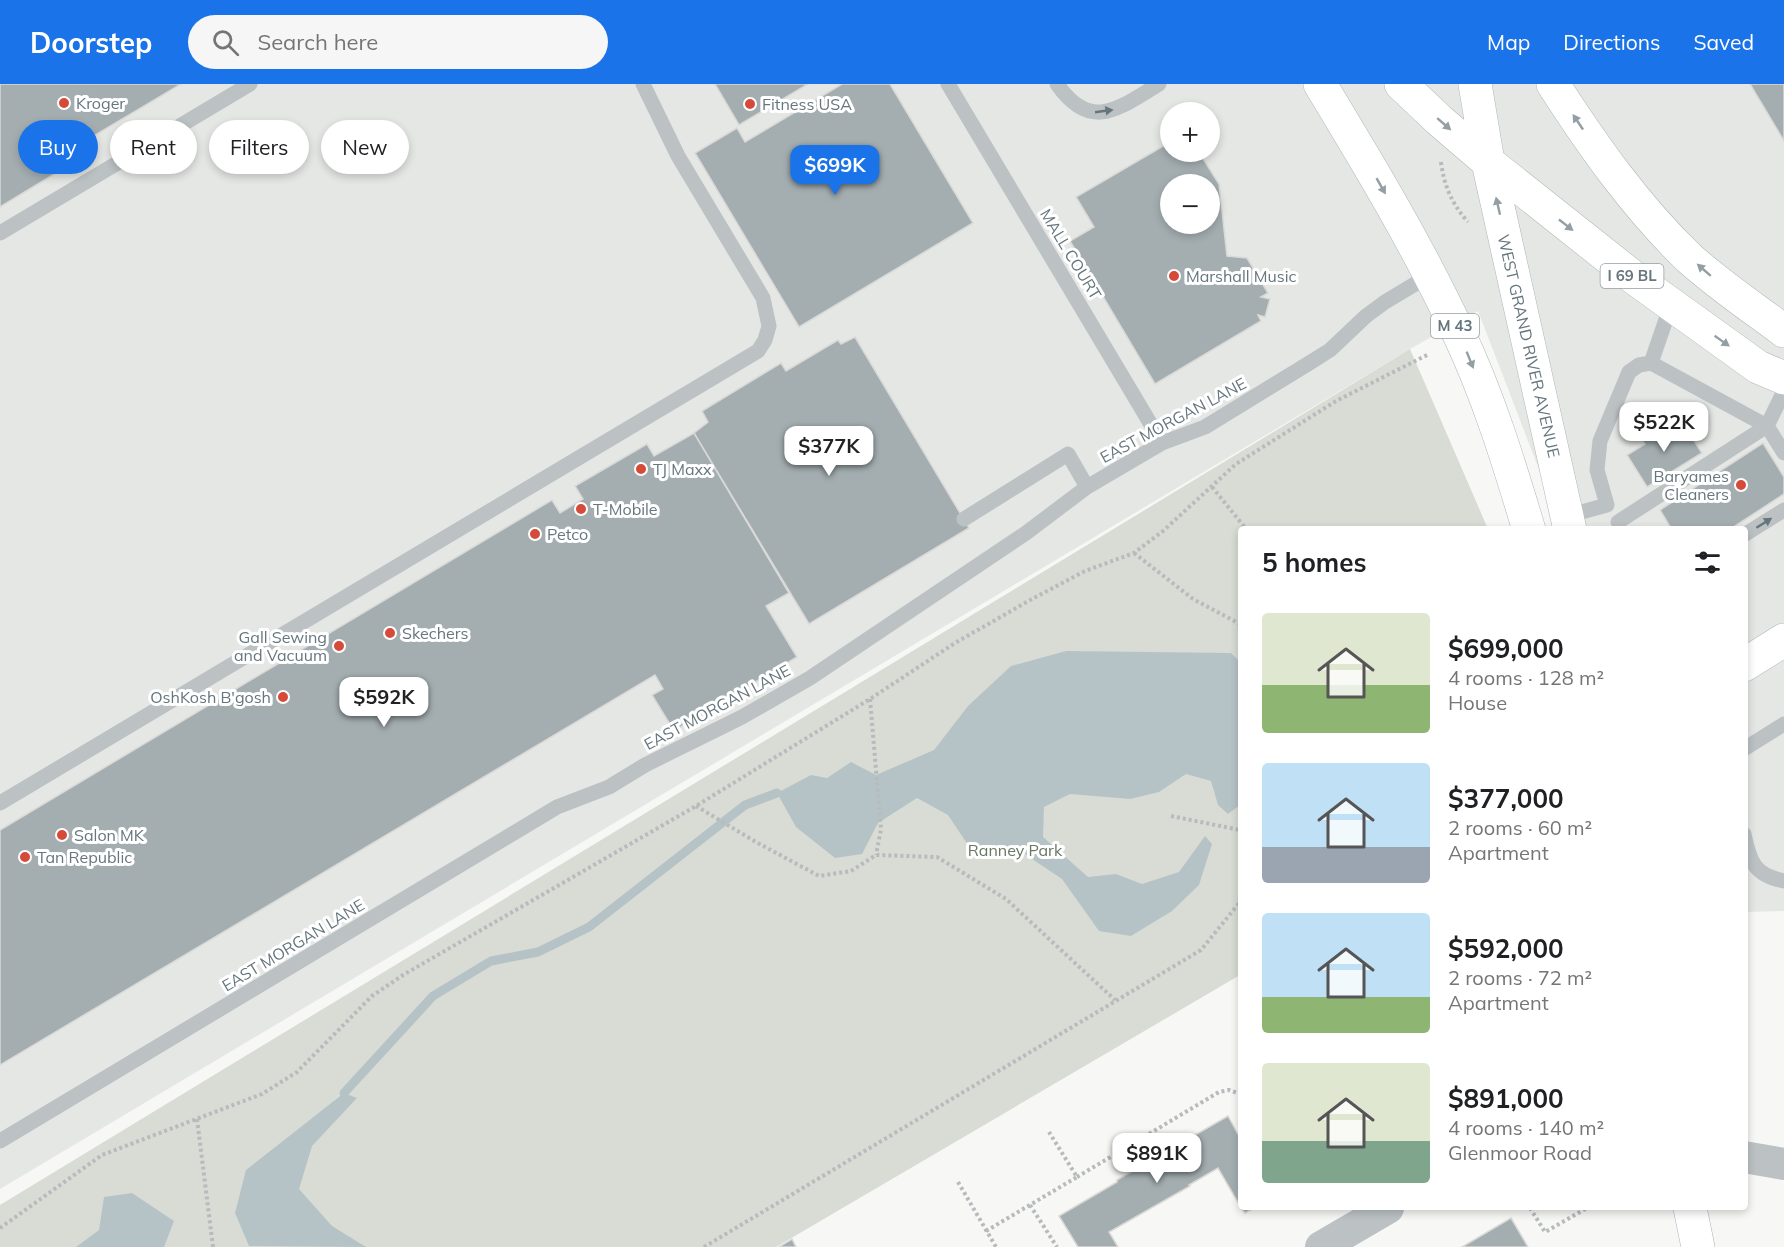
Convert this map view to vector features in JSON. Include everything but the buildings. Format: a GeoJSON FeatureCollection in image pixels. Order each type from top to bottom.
{"type":"FeatureCollection","features":[{"type":"Feature","properties":{"kind":"main road","name":"M 43"},"geometry":{"type":"LineString","coordinates":[[1320,84],[1391,204],[1459,333],[1479,383],[1528,526]]}},
{"type":"Feature","properties":{"kind":"main road","name":"I 69 BL"},"geometry":{"type":"LineString","coordinates":[[1401,84],[1488,162],[1633,277],[1758,367],[1784,378]]}},
{"type":"Feature","properties":{"kind":"main road","name":"WEST GRAND RIVER AVENUE"},"geometry":{"type":"LineString","coordinates":[[1475,84],[1488,162],[1569,523]]}},
{"type":"Feature","properties":{"kind":"main road","name":"I 69 BL"},"geometry":{"type":"LineString","coordinates":[[1553,84],[1599,152],[1644,211],[1671,240],[1707,273],[1784,331]]}},
{"type":"Feature","properties":{"kind":"main road"},"geometry":{"type":"LineString","coordinates":[[1748,662],[1784,640]]}},
{"type":"Feature","properties":{"kind":"main road"},"geometry":{"type":"LineString","coordinates":[[1690,1210],[1698,1247]]}},
{"type":"Feature","properties":{"kind":"street"},"geometry":{"type":"LineString","coordinates":[[1748,1158],[1784,1164]]}},
{"type":"Feature","properties":{"kind":"street"},"geometry":{"type":"LineString","coordinates":[[1321,1247],[1385,1210]]}},
{"type":"Feature","properties":{"kind":"lane"},"geometry":{"type":"LineString","coordinates":[[0,233],[250,84]]}},
{"type":"Feature","properties":{"kind":"lane"},"geometry":{"type":"LineString","coordinates":[[0,802],[758,351],[770,326],[763,298],[678,156],[643,84]]}},
{"type":"Feature","properties":{"kind":"lane","name":"MALL COURT"},"geometry":{"type":"LineString","coordinates":[[948,84],[1162,443]]}},
{"type":"Feature","properties":{"kind":"lane"},"geometry":{"type":"LineString","coordinates":[[1061,88],[1078,107],[1092,112],[1106,112],[1118,108],[1159,84]]}},
{"type":"Feature","properties":{"kind":"lane","name":"EAST MORGAN LANE"},"geometry":{"type":"LineString","coordinates":[[0,1141],[558,807],[609,787],[645,765],[742,717],[810,678],[1026,533],[1088,487],[1162,443],[1205,427],[1311,362],[1330,350],[1366,316],[1385,302],[1430,276]]}},
{"type":"Feature","properties":{"kind":"lane"},"geometry":{"type":"LineString","coordinates":[[1651,363],[1671,305]]}},
{"type":"Feature","properties":{"kind":"lane"},"geometry":{"type":"LineString","coordinates":[[1784,391],[1767,426],[1620,526],[1606,505],[1598,470],[1600,441],[1629,372],[1639,364],[1651,363],[1767,426],[1784,453]]}},
{"type":"Feature","properties":{"kind":"lane"},"geometry":{"type":"LineString","coordinates":[[964,519],[1068,454],[1088,487]]}},
{"type":"Feature","properties":{"kind":"lane"},"geometry":{"type":"LineString","coordinates":[[1569,523],[1606,505]]}},
{"type":"Feature","properties":{"kind":"lane"},"geometry":{"type":"LineString","coordinates":[[1748,532],[1784,510]]}},
{"type":"Feature","properties":{"kind":"lane"},"geometry":{"type":"LineString","coordinates":[[1748,746],[1784,724]]}},
{"type":"Feature","properties":{"kind":"lane"},"geometry":{"type":"LineString","coordinates":[[1748,852],[1750,861],[1758,869],[1772,879],[1784,881]]}},
{"type":"Feature","properties":{"kind":"path"},"geometry":{"type":"LineString","coordinates":[[0,1228],[102,1155],[262,1094],[297,1072],[372,996],[403,975],[696,806],[955,644],[1032,599],[1085,571],[1134,553],[1162,531],[1236,464],[1336,401],[1429,354]]}},
{"type":"Feature","properties":{"kind":"path"},"geometry":{"type":"LineString","coordinates":[[1212,487],[1244,526]]}},
{"type":"Feature","properties":{"kind":"path"},"geometry":{"type":"LineString","coordinates":[[1134,553],[1193,599],[1238,623]]}},
{"type":"Feature","properties":{"kind":"path"},"geometry":{"type":"LineString","coordinates":[[870,699],[881,829],[876,855]]}},
{"type":"Feature","properties":{"kind":"path"},"geometry":{"type":"LineString","coordinates":[[696,806],[819,876],[851,871],[876,855],[936,857],[1006,899],[1115,1000]]}},
{"type":"Feature","properties":{"kind":"path"},"geometry":{"type":"LineString","coordinates":[[1171,816],[1238,830]]}},
{"type":"Feature","properties":{"kind":"path"},"geometry":{"type":"LineString","coordinates":[[704,1247],[1202,950],[1238,905]]}},
{"type":"Feature","properties":{"kind":"path"},"geometry":{"type":"LineString","coordinates":[[986,1231],[1219,1092],[1229,1090],[1238,1093]]}},
{"type":"Feature","properties":{"kind":"path"},"geometry":{"type":"LineString","coordinates":[[197,1119],[213,1247]]}},
{"type":"Feature","properties":{"kind":"path"},"geometry":{"type":"LineString","coordinates":[[1049,1132],[1077,1177]]}},
{"type":"Feature","properties":{"kind":"path"},"geometry":{"type":"LineString","coordinates":[[958,1182],[996,1247]]}},
{"type":"Feature","properties":{"kind":"path"},"geometry":{"type":"LineString","coordinates":[[1030,1205],[1057,1247]]}},
{"type":"Feature","properties":{"kind":"path"},"geometry":{"type":"LineString","coordinates":[[1531,1210],[1545,1232],[1584,1210]]}},
{"type":"Feature","properties":{"kind":"shaded area"},"geometry":{"type":"Polygon","coordinates":[[[0,84],[1784,84],[1784,911],[1748,912],[1748,526],[1561,526],[1478,311],[1410,349],[0,1189],[0,84]]]}},
{"type":"Feature","properties":{"kind":"shaded area"},"geometry":{"type":"Polygon","coordinates":[[[1066,651],[1231,653],[1238,660],[1238,806],[1228,814],[1218,805],[1211,781],[1186,774],[1159,792],[1130,799],[1070,794],[1044,807],[1043,837],[1088,877],[1116,874],[1142,884],[1179,872],[1205,836],[1212,844],[1199,885],[1172,911],[1131,936],[1099,931],[1062,879],[1023,853],[968,845],[948,815],[917,798],[878,823],[862,854],[835,858],[796,827],[777,793],[811,775],[827,778],[851,762],[876,775],[934,750],[968,706],[1011,666],[1066,651]]]}},
{"type":"Feature","properties":{"kind":"shaded area"},"geometry":{"type":"Polygon","coordinates":[[[344,1093],[357,1098],[312,1146],[299,1189],[332,1226],[366,1247],[249,1246],[235,1213],[246,1170],[344,1093]]]}},
{"type":"Feature","properties":{"kind":"shaded area"},"geometry":{"type":"Polygon","coordinates":[[[132,1193],[174,1221],[164,1247],[76,1247],[99,1230],[104,1197],[132,1193]]]}},
{"type":"Feature","properties":{"kind":"green space","name":"Ranney Park"},"geometry":{"type":"Polygon","coordinates":[[[1410,349],[1487,526],[1238,526],[1238,976],[776,1247],[0,1247],[0,1205],[1410,349]]]}},
{"type":"Feature","properties":{"kind":"waterway"},"geometry":{"type":"LineString","coordinates":[[344,1093],[433,996],[491,961],[538,952],[589,927],[745,805],[777,793]]}},
{"type":"Feature","properties":{"kind":"place","name":"Kroger"},"geometry":{"type":"Point","coordinates":[64,103]}},
{"type":"Feature","properties":{"kind":"place","name":"Fitness USA"},"geometry":{"type":"Point","coordinates":[750,104]}},
{"type":"Feature","properties":{"kind":"place","name":"Marshall Music"},"geometry":{"type":"Point","coordinates":[1174,276]}},
{"type":"Feature","properties":{"kind":"place","name":"TJ Maxx"},"geometry":{"type":"Point","coordinates":[641,469]}},
{"type":"Feature","properties":{"kind":"place","name":"Baryames Cleaners"},"geometry":{"type":"Point","coordinates":[1741,485]}},
{"type":"Feature","properties":{"kind":"place","name":"T-Mobile"},"geometry":{"type":"Point","coordinates":[581,509]}},
{"type":"Feature","properties":{"kind":"place","name":"Petco"},"geometry":{"type":"Point","coordinates":[535,534]}},
{"type":"Feature","properties":{"kind":"place","name":"Skechers"},"geometry":{"type":"Point","coordinates":[390,633]}},
{"type":"Feature","properties":{"kind":"place","name":"Gall Sewing and Vacuum"},"geometry":{"type":"Point","coordinates":[339,646]}},
{"type":"Feature","properties":{"kind":"place","name":"OshKosh B'gosh"},"geometry":{"type":"Point","coordinates":[283,697]}},
{"type":"Feature","properties":{"kind":"place","name":"Salon MK"},"geometry":{"type":"Point","coordinates":[62,835]}},
{"type":"Feature","properties":{"kind":"place","name":"Tan Republic"},"geometry":{"type":"Point","coordinates":[25,857]}}]}
